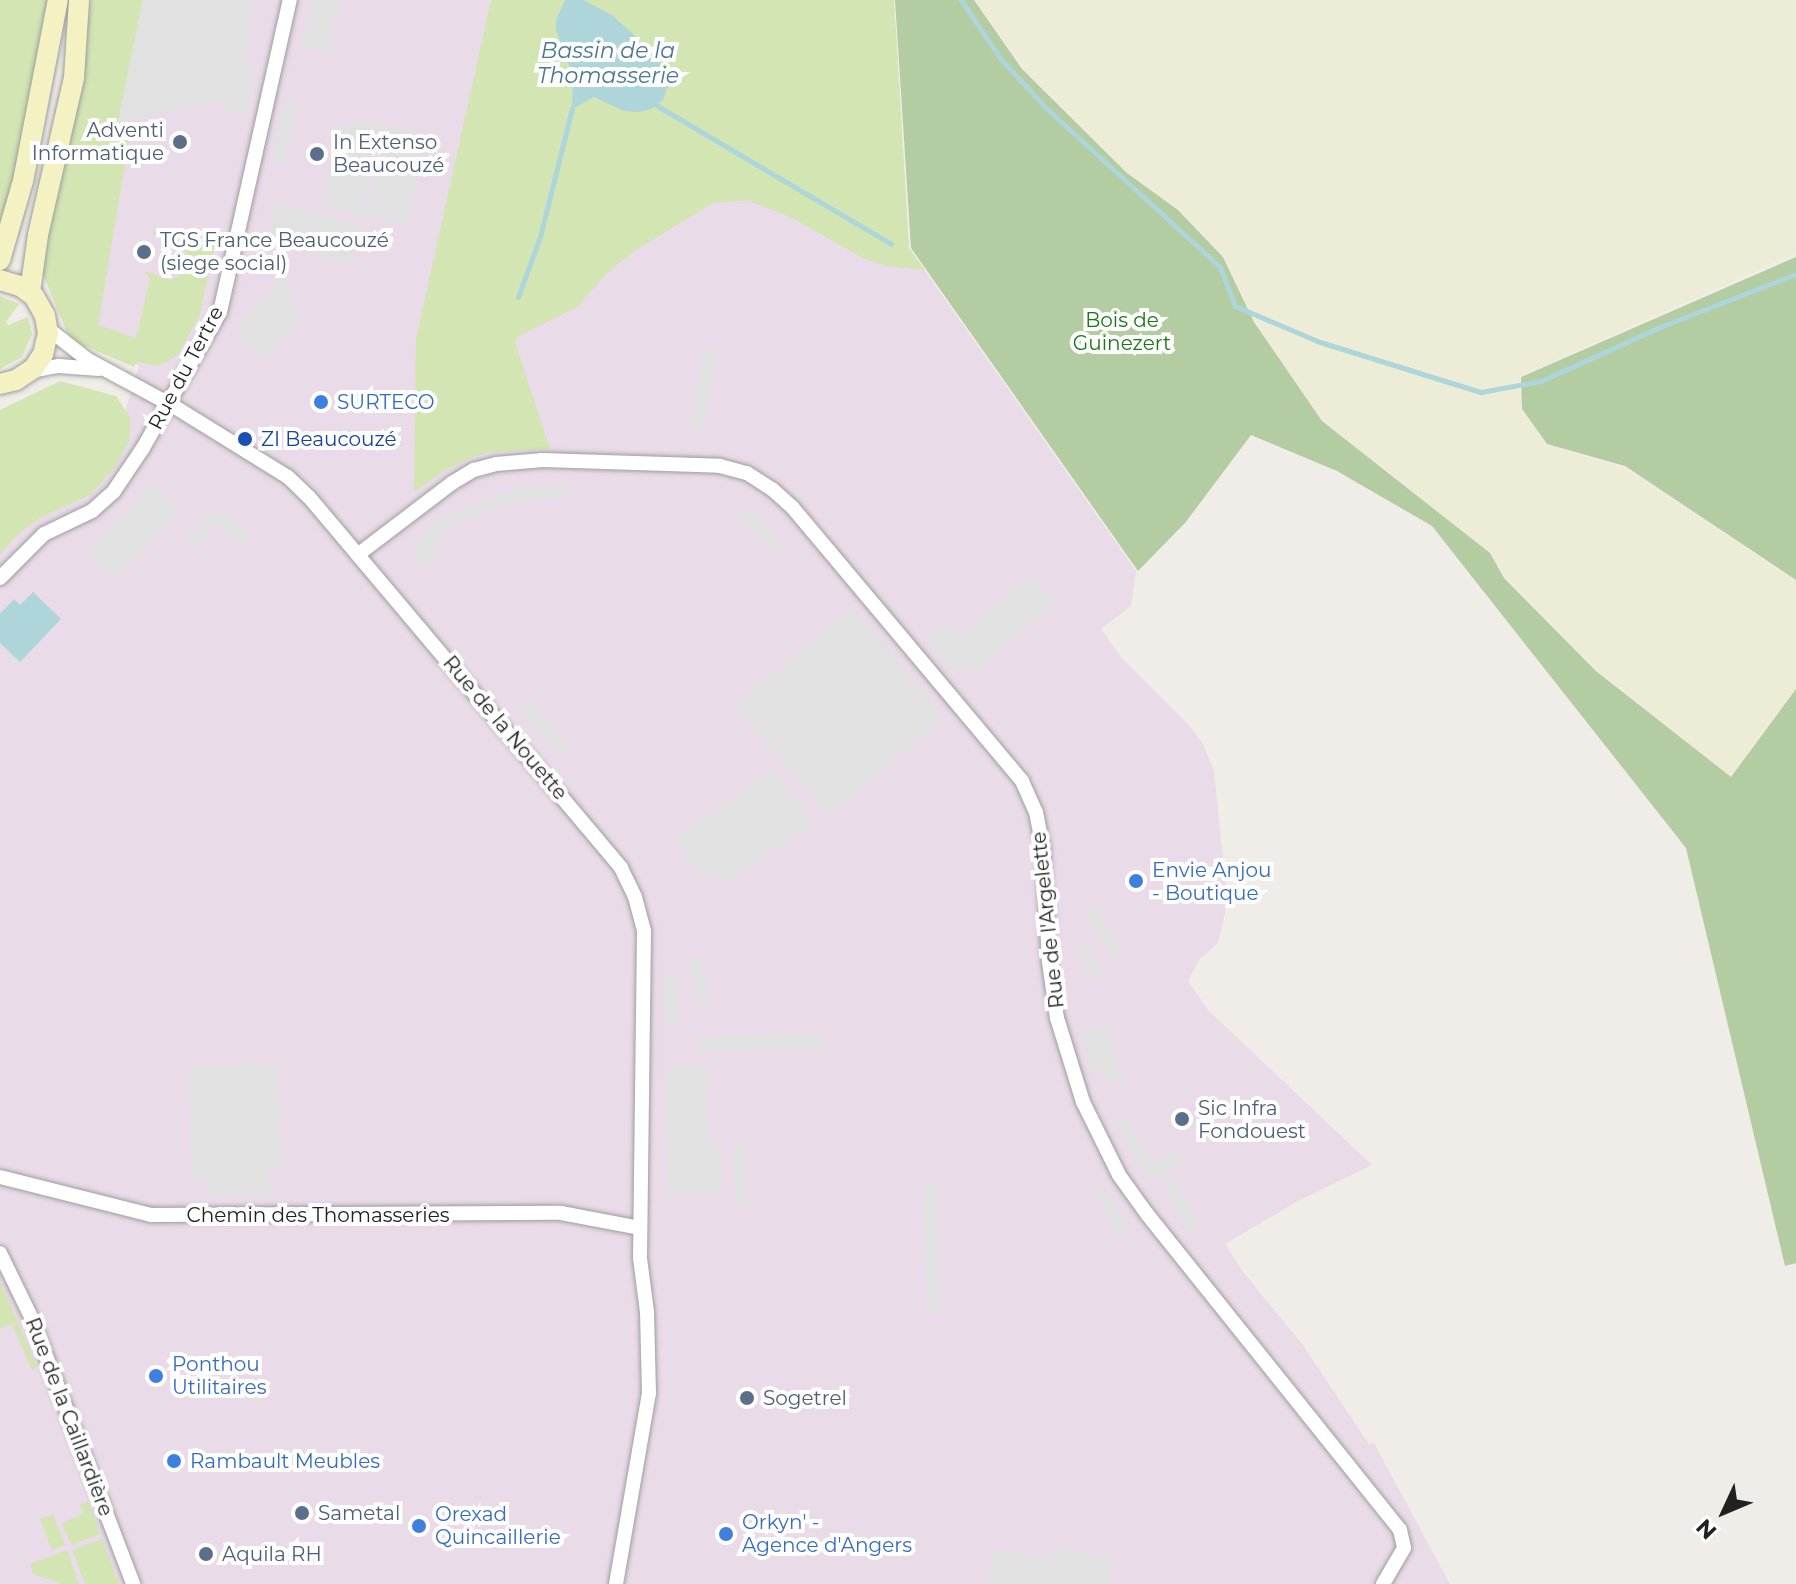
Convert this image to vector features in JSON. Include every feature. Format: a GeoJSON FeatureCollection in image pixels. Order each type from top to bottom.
{"type":"FeatureCollection","features":[{"type":"Feature","properties":{"kind":"main road"},"geometry":{"type":"LineString","coordinates":[[0,260],[6,250],[23,181],[58,0]]}},
{"type":"Feature","properties":{"kind":"main road"},"geometry":{"type":"LineString","coordinates":[[30,292],[38,235],[74,78],[79,0]]}},
{"type":"Feature","properties":{"kind":"main road"},"geometry":{"type":"LineString","coordinates":[[0,280],[30,292],[43,311],[47,328],[45,349],[30,371],[0,385]]}},
{"type":"Feature","properties":{"kind":"street","name":"Rue du Tertre"},"geometry":{"type":"LineString","coordinates":[[0,578],[44,534],[92,511],[114,491],[220,312],[290,0]]}},
{"type":"Feature","properties":{"kind":"street","name":"Rue de la Nouette"},"geometry":{"type":"LineString","coordinates":[[47,328],[103,369],[168,403],[288,477],[360,553],[621,868],[635,897],[644,931],[640,1228],[649,1393],[616,1584]]}},
{"type":"Feature","properties":{"kind":"street","name":"Rue de la Nouette"},"geometry":{"type":"LineString","coordinates":[[30,371],[59,366],[103,369]]}},
{"type":"Feature","properties":{"kind":"street","name":"Rue de l'Argelette"},"geometry":{"type":"LineString","coordinates":[[360,553],[452,483],[474,470],[496,464],[543,460],[720,466],[747,473],[772,489],[793,508],[1022,781],[1036,812],[1043,848],[1049,962],[1057,1018],[1083,1102],[1119,1175],[1147,1214],[1400,1530],[1404,1548],[1383,1584]]}},
{"type":"Feature","properties":{"kind":"street","name":"Chemin des Thomasseries"},"geometry":{"type":"LineString","coordinates":[[0,1177],[151,1215],[561,1213],[640,1228]]}},
{"type":"Feature","properties":{"kind":"street","name":"Rue de la Caillardière"},"geometry":{"type":"LineString","coordinates":[[0,1253],[32,1319],[133,1584]]}},
{"type":"Feature","properties":{"kind":"shaded area"},"geometry":{"type":"Polygon","coordinates":[[[129,0],[894,0],[909,248],[1136,571],[1131,606],[1101,629],[1122,658],[1189,725],[1203,744],[1214,771],[1226,886],[1225,913],[1218,943],[1199,960],[1188,981],[1209,1011],[1372,1165],[1296,1202],[1225,1244],[1244,1273],[1303,1345],[1369,1444],[1374,1443],[1450,1584],[0,1584],[0,546],[16,527],[104,479],[139,366],[89,332],[129,0]]]}},
{"type":"Feature","properties":{"kind":"shaded area"},"geometry":{"type":"Polygon","coordinates":[[[143,0],[255,0],[243,61],[256,63],[246,115],[233,112],[218,101],[118,122],[143,0]]]}},
{"type":"Feature","properties":{"kind":"shaded area"},"geometry":{"type":"Polygon","coordinates":[[[313,0],[341,0],[328,54],[301,47],[313,0]]]}},
{"type":"Feature","properties":{"kind":"shaded area"},"geometry":{"type":"Polygon","coordinates":[[[284,104],[298,107],[284,164],[271,161],[284,104]]]}},
{"type":"Feature","properties":{"kind":"shaded area"},"geometry":{"type":"Polygon","coordinates":[[[355,120],[381,125],[364,202],[369,204],[388,125],[427,134],[407,226],[323,207],[341,124],[353,127],[355,120]]]}},
{"type":"Feature","properties":{"kind":"shaded area"},"geometry":{"type":"Polygon","coordinates":[[[276,203],[363,226],[352,265],[266,242],[276,203]]]}},
{"type":"Feature","properties":{"kind":"shaded area"},"geometry":{"type":"Polygon","coordinates":[[[284,277],[293,286],[292,311],[302,320],[262,358],[242,340],[245,336],[236,327],[284,277]]]}},
{"type":"Feature","properties":{"kind":"shaded area"},"geometry":{"type":"Polygon","coordinates":[[[704,350],[718,352],[703,429],[690,426],[704,350]]]}},
{"type":"Feature","properties":{"kind":"shaded area"},"geometry":{"type":"Polygon","coordinates":[[[153,483],[182,510],[116,579],[88,552],[153,483]]]}},
{"type":"Feature","properties":{"kind":"shaded area"},"geometry":{"type":"Polygon","coordinates":[[[567,486],[567,497],[521,500],[449,526],[439,538],[434,567],[417,561],[415,551],[426,531],[444,516],[523,487],[567,486]]]}},
{"type":"Feature","properties":{"kind":"shaded area"},"geometry":{"type":"Polygon","coordinates":[[[748,507],[782,545],[773,553],[739,514],[748,507]]]}},
{"type":"Feature","properties":{"kind":"shaded area"},"geometry":{"type":"Polygon","coordinates":[[[225,513],[250,536],[240,546],[218,525],[195,548],[186,539],[209,515],[225,513]]]}},
{"type":"Feature","properties":{"kind":"shaded area"},"geometry":{"type":"Polygon","coordinates":[[[1032,574],[1056,603],[972,674],[965,666],[955,674],[926,641],[948,622],[961,636],[1032,574]]]}},
{"type":"Feature","properties":{"kind":"shaded area"},"geometry":{"type":"Polygon","coordinates":[[[852,608],[938,708],[935,711],[941,720],[830,815],[738,711],[737,704],[852,608]]]}},
{"type":"Feature","properties":{"kind":"shaded area"},"geometry":{"type":"Polygon","coordinates":[[[528,698],[571,750],[561,758],[518,706],[528,698]]]}},
{"type":"Feature","properties":{"kind":"shaded area"},"geometry":{"type":"Polygon","coordinates":[[[775,770],[813,824],[727,882],[719,883],[713,874],[703,880],[675,839],[775,770]]]}},
{"type":"Feature","properties":{"kind":"shaded area"},"geometry":{"type":"Polygon","coordinates":[[[1095,905],[1125,953],[1114,960],[1084,912],[1095,905]]]}},
{"type":"Feature","properties":{"kind":"shaded area"},"geometry":{"type":"Polygon","coordinates":[[[1084,941],[1104,974],[1094,981],[1074,948],[1084,941]]]}},
{"type":"Feature","properties":{"kind":"shaded area"},"geometry":{"type":"Polygon","coordinates":[[[699,957],[710,1000],[698,1003],[687,960],[699,957]]]}},
{"type":"Feature","properties":{"kind":"shaded area"},"geometry":{"type":"Polygon","coordinates":[[[676,974],[680,1022],[666,1023],[662,975],[676,974]]]}},
{"type":"Feature","properties":{"kind":"shaded area"},"geometry":{"type":"Polygon","coordinates":[[[1106,1025],[1125,1080],[1108,1085],[1102,1071],[1092,1073],[1081,1031],[1106,1025]]]}},
{"type":"Feature","properties":{"kind":"shaded area"},"geometry":{"type":"Polygon","coordinates":[[[824,1034],[824,1049],[699,1051],[699,1037],[824,1034]]]}},
{"type":"Feature","properties":{"kind":"shaded area"},"geometry":{"type":"Polygon","coordinates":[[[278,1064],[281,1165],[271,1165],[271,1195],[207,1197],[207,1181],[192,1181],[189,1066],[278,1064]]]}},
{"type":"Feature","properties":{"kind":"shaded area"},"geometry":{"type":"Polygon","coordinates":[[[666,1067],[707,1067],[708,1143],[720,1143],[721,1193],[668,1194],[666,1067]]]}},
{"type":"Feature","properties":{"kind":"shaded area"},"geometry":{"type":"Polygon","coordinates":[[[1125,1115],[1153,1163],[1177,1149],[1184,1161],[1150,1181],[1115,1121],[1125,1115]]]}},
{"type":"Feature","properties":{"kind":"shaded area"},"geometry":{"type":"Polygon","coordinates":[[[733,1143],[745,1143],[746,1205],[735,1206],[733,1143]]]}},
{"type":"Feature","properties":{"kind":"shaded area"},"geometry":{"type":"Polygon","coordinates":[[[1172,1176],[1200,1225],[1190,1231],[1161,1181],[1172,1176]]]}},
{"type":"Feature","properties":{"kind":"shaded area"},"geometry":{"type":"Polygon","coordinates":[[[937,1183],[940,1314],[927,1314],[924,1184],[937,1183]]]}},
{"type":"Feature","properties":{"kind":"shaded area"},"geometry":{"type":"Polygon","coordinates":[[[1106,1189],[1129,1230],[1119,1237],[1095,1194],[1106,1189]]]}},
{"type":"Feature","properties":{"kind":"shaded area"},"geometry":{"type":"Polygon","coordinates":[[[1055,1548],[1113,1558],[1109,1584],[988,1584],[994,1549],[1053,1559],[1055,1548]]]}},
{"type":"Feature","properties":{"kind":"green space"},"geometry":{"type":"Polygon","coordinates":[[[0,0],[48,0],[30,108],[0,238],[0,0]]]}},
{"type":"Feature","properties":{"kind":"green space"},"geometry":{"type":"Polygon","coordinates":[[[91,0],[143,0],[118,121],[126,123],[130,134],[98,325],[136,338],[150,279],[145,271],[171,280],[187,271],[189,258],[184,248],[169,237],[153,235],[153,231],[215,243],[200,314],[178,355],[158,366],[137,362],[134,367],[76,342],[66,330],[42,272],[48,240],[43,237],[81,65],[91,0]]]}},
{"type":"Feature","properties":{"kind":"green space"},"geometry":{"type":"Polygon","coordinates":[[[491,0],[894,0],[909,248],[925,270],[886,266],[865,259],[792,218],[747,200],[713,203],[633,252],[606,274],[577,307],[518,336],[515,342],[550,449],[493,452],[473,457],[447,469],[414,492],[416,339],[491,0]]]}},
{"type":"Feature","properties":{"kind":"green space","name":"Bois de Guinezert"},"geometry":{"type":"Polygon","coordinates":[[[895,0],[974,0],[1022,69],[1127,173],[1178,210],[1223,257],[1254,322],[1322,421],[1490,553],[1504,578],[1596,671],[1731,777],[1796,689],[1796,1263],[1785,1266],[1686,848],[1432,526],[1337,471],[1251,435],[1185,523],[1138,571],[911,248],[895,0]]]}},
{"type":"Feature","properties":{"kind":"green space"},"geometry":{"type":"Polygon","coordinates":[[[975,0],[1796,0],[1796,253],[1520,376],[1521,409],[1547,445],[1622,467],[1796,581],[1796,688],[1731,777],[1597,670],[1505,577],[1491,553],[1322,420],[1255,322],[1224,256],[1178,210],[1127,172],[1023,68],[975,0]]]}},
{"type":"Feature","properties":{"kind":"green space"},"geometry":{"type":"Polygon","coordinates":[[[1796,257],[1796,580],[1625,466],[1547,444],[1522,409],[1521,377],[1796,257]]]}},
{"type":"Feature","properties":{"kind":"green space"},"geometry":{"type":"Polygon","coordinates":[[[0,296],[19,304],[6,322],[8,325],[28,317],[32,334],[22,357],[0,369],[0,296]]]}},
{"type":"Feature","properties":{"kind":"green space"},"geometry":{"type":"Polygon","coordinates":[[[60,381],[116,396],[130,417],[130,440],[115,467],[90,495],[38,519],[16,536],[0,555],[0,410],[60,381]]]}},
{"type":"Feature","properties":{"kind":"green space"},"geometry":{"type":"Polygon","coordinates":[[[0,1281],[37,1367],[32,1370],[12,1324],[0,1328],[0,1281]]]}},
{"type":"Feature","properties":{"kind":"green space"},"geometry":{"type":"Polygon","coordinates":[[[88,1501],[100,1534],[71,1545],[62,1523],[83,1514],[80,1504],[88,1501]]]}},
{"type":"Feature","properties":{"kind":"green space"},"geometry":{"type":"Polygon","coordinates":[[[53,1515],[65,1545],[52,1550],[40,1519],[53,1515]]]}},
{"type":"Feature","properties":{"kind":"green space"},"geometry":{"type":"Polygon","coordinates":[[[102,1539],[119,1584],[85,1584],[72,1550],[102,1539]]]}},
{"type":"Feature","properties":{"kind":"green space"},"geometry":{"type":"Polygon","coordinates":[[[67,1550],[79,1584],[62,1584],[33,1574],[30,1564],[67,1550]]]}},
{"type":"Feature","properties":{"kind":"water","name":"Bassin de la Thomasserie"},"geometry":{"type":"Polygon","coordinates":[[[565,0],[584,0],[613,16],[636,37],[665,68],[670,79],[663,100],[651,109],[639,112],[624,111],[594,97],[572,109],[573,77],[556,30],[556,20],[565,0]]]}},
{"type":"Feature","properties":{"kind":"water"},"geometry":{"type":"Polygon","coordinates":[[[33,592],[61,619],[20,662],[0,643],[0,614],[14,599],[20,605],[33,592]]]}},
{"type":"Feature","properties":{"kind":"waterway"},"geometry":{"type":"LineString","coordinates":[[961,0],[1001,59],[1045,107],[1220,267],[1235,306],[1320,342],[1481,392],[1541,381],[1660,327],[1796,274]]}},
{"type":"Feature","properties":{"kind":"waterway"},"geometry":{"type":"LineString","coordinates":[[656,105],[891,244]]}},
{"type":"Feature","properties":{"kind":"waterway"},"geometry":{"type":"LineString","coordinates":[[518,297],[540,237],[572,109]]}},
{"type":"Feature","properties":{"kind":"place","name":"Adventi Informatique"},"geometry":{"type":"Point","coordinates":[180,142]}},
{"type":"Feature","properties":{"kind":"place","name":"In Extenso Beaucouzé"},"geometry":{"type":"Point","coordinates":[317,154]}},
{"type":"Feature","properties":{"kind":"place","name":"TGS France Beaucouzé (siege social)"},"geometry":{"type":"Point","coordinates":[144,252]}},
{"type":"Feature","properties":{"kind":"place","name":"SURTECO"},"geometry":{"type":"Point","coordinates":[321,402]}},
{"type":"Feature","properties":{"kind":"place","name":"ZI Beaucouzé"},"geometry":{"type":"Point","coordinates":[245,439]}},
{"type":"Feature","properties":{"kind":"place","name":"Envie Anjou - Boutique"},"geometry":{"type":"Point","coordinates":[1136,881]}},
{"type":"Feature","properties":{"kind":"place","name":"Sic Infra Fondouest"},"geometry":{"type":"Point","coordinates":[1182,1119]}},
{"type":"Feature","properties":{"kind":"place","name":"Ponthou Utilitaires"},"geometry":{"type":"Point","coordinates":[156,1376]}},
{"type":"Feature","properties":{"kind":"place","name":"Sogetrel"},"geometry":{"type":"Point","coordinates":[747,1398]}},
{"type":"Feature","properties":{"kind":"place","name":"Rambault Meubles"},"geometry":{"type":"Point","coordinates":[174,1461]}},
{"type":"Feature","properties":{"kind":"place","name":"Sametal"},"geometry":{"type":"Point","coordinates":[302,1513]}},
{"type":"Feature","properties":{"kind":"place","name":"Orexad Quincaillerie"},"geometry":{"type":"Point","coordinates":[419,1526]}},
{"type":"Feature","properties":{"kind":"place","name":"Orkyn' - Agence d'Angers"},"geometry":{"type":"Point","coordinates":[726,1534]}},
{"type":"Feature","properties":{"kind":"place","name":"Aquila RH"},"geometry":{"type":"Point","coordinates":[206,1554]}}]}
